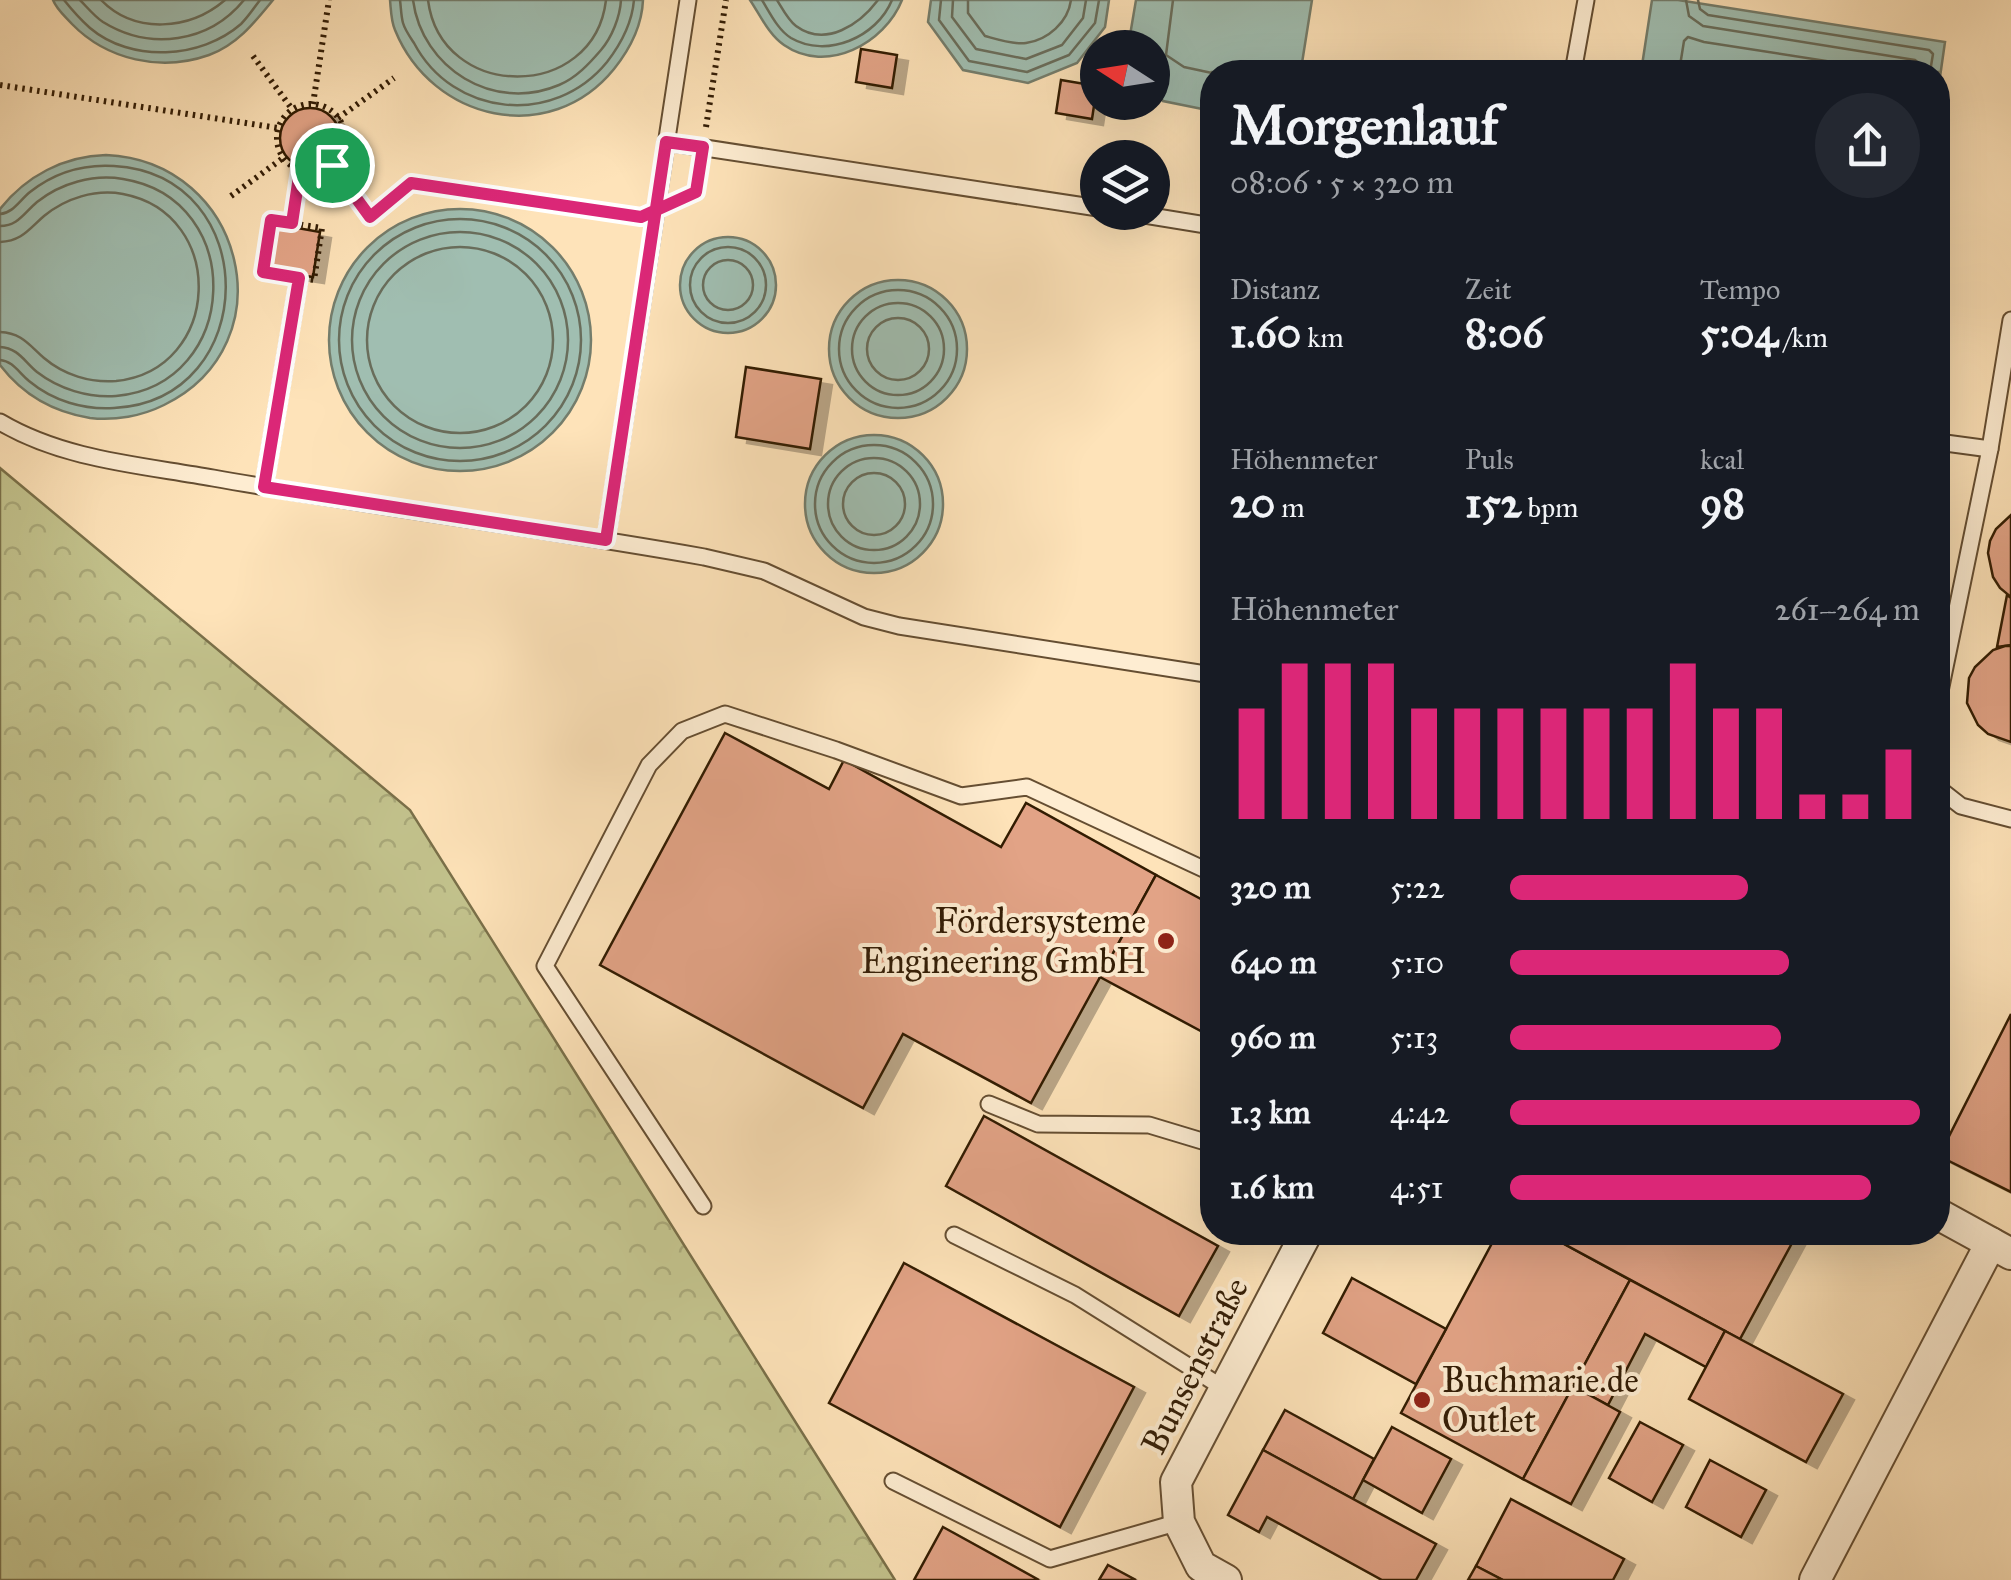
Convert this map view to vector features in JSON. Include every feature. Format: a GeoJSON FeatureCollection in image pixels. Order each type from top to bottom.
{"type":"FeatureCollection","features":[{"type":"Feature","properties":{"kind":"street"},"geometry":{"type":"LineString","coordinates":[[1816,1580],[2001,1249],[1950,1221]]}},
{"type":"Feature","properties":{"kind":"street","name":"Bunsenstraße"},"geometry":{"type":"LineString","coordinates":[[1178,1522],[1176,1482],[1300,1245]]}},
{"type":"Feature","properties":{"kind":"street"},"geometry":{"type":"LineString","coordinates":[[1178,1522],[1201,1566],[1226,1580]]}},
{"type":"Feature","properties":{"kind":"lane"},"geometry":{"type":"LineString","coordinates":[[606,540],[688,0]]}},
{"type":"Feature","properties":{"kind":"lane"},"geometry":{"type":"LineString","coordinates":[[1575,60],[1586,0]]}},
{"type":"Feature","properties":{"kind":"lane"},"geometry":{"type":"LineString","coordinates":[[666,142],[1080,205]]}},
{"type":"Feature","properties":{"kind":"lane"},"geometry":{"type":"LineString","coordinates":[[1170,219],[1200,224]]}},
{"type":"Feature","properties":{"kind":"lane"},"geometry":{"type":"LineString","coordinates":[[264,487],[299,278]]}},
{"type":"Feature","properties":{"kind":"lane"},"geometry":{"type":"LineString","coordinates":[[1950,643],[1990,449],[2011,320]]}},
{"type":"Feature","properties":{"kind":"lane"},"geometry":{"type":"LineString","coordinates":[[0,422],[24,436],[68,451],[264,487],[704,556],[764,571],[864,617],[899,626],[1200,673]]}},
{"type":"Feature","properties":{"kind":"lane"},"geometry":{"type":"LineString","coordinates":[[1950,444],[1990,449]]}},
{"type":"Feature","properties":{"kind":"lane"},"geometry":{"type":"LineString","coordinates":[[703,1206],[545,966],[649,765],[682,730],[725,714],[961,796],[1027,787],[1200,867]]}},
{"type":"Feature","properties":{"kind":"lane"},"geometry":{"type":"LineString","coordinates":[[1950,798],[1960,806],[2011,819]]}},
{"type":"Feature","properties":{"kind":"lane"},"geometry":{"type":"LineString","coordinates":[[988,1104],[1038,1124],[1149,1125],[1200,1140]]}},
{"type":"Feature","properties":{"kind":"lane"},"geometry":{"type":"LineString","coordinates":[[954,1236],[1076,1296],[1226,1388]]}},
{"type":"Feature","properties":{"kind":"lane"},"geometry":{"type":"LineString","coordinates":[[894,1482],[1050,1559],[1178,1522]]}},
{"type":"Feature","properties":{"kind":"path"},"geometry":{"type":"LineString","coordinates":[[313,104],[329,0]]}},
{"type":"Feature","properties":{"kind":"path"},"geometry":{"type":"LineString","coordinates":[[332,165],[370,217],[411,183],[641,217],[654,213],[696,192],[726,0]]}},
{"type":"Feature","properties":{"kind":"path"},"geometry":{"type":"LineString","coordinates":[[253,56],[292,109]]}},
{"type":"Feature","properties":{"kind":"path"},"geometry":{"type":"LineString","coordinates":[[338,118],[394,78]]}},
{"type":"Feature","properties":{"kind":"path"},"geometry":{"type":"LineString","coordinates":[[0,85],[278,128]]}},
{"type":"Feature","properties":{"kind":"path"},"geometry":{"type":"LineString","coordinates":[[313,104],[327,107],[338,118],[345,140],[332,165],[310,172],[284,158],[277,144],[278,128],[292,109],[313,104]]}},
{"type":"Feature","properties":{"kind":"path"},"geometry":{"type":"LineString","coordinates":[[231,196],[284,158]]}},
{"type":"Feature","properties":{"kind":"path"},"geometry":{"type":"LineString","coordinates":[[292,223],[300,170]]}},
{"type":"Feature","properties":{"kind":"path"},"geometry":{"type":"LineString","coordinates":[[271,220],[292,223],[322,228],[314,280],[263,272],[271,220]]}},
{"type":"Feature","properties":{"kind":"green space"},"geometry":{"type":"Polygon","coordinates":[[[0,468],[410,810],[895,1580],[0,1580],[0,468]]]}},
{"type":"Feature","properties":{"kind":"water"},"geometry":{"type":"Polygon","coordinates":[[[53,0],[273,0],[237,39],[209,55],[154,62],[101,46],[72,24],[53,0]]]}},
{"type":"Feature","properties":{"kind":"water"},"geometry":{"type":"Polygon","coordinates":[[[390,0],[643,0],[634,37],[614,69],[588,94],[558,109],[526,115],[494,113],[464,103],[436,86],[412,61],[395,30],[390,0]]]}},
{"type":"Feature","properties":{"kind":"water"},"geometry":{"type":"Polygon","coordinates":[[[750,0],[902,0],[894,16],[869,41],[853,50],[818,57],[779,41],[750,0]]]}},
{"type":"Feature","properties":{"kind":"water"},"geometry":{"type":"Polygon","coordinates":[[[931,0],[1109,0],[1103,30],[1080,30],[1077,63],[1028,83],[963,70],[928,22],[931,0]]]}},
{"type":"Feature","properties":{"kind":"water"},"geometry":{"type":"Polygon","coordinates":[[[1136,0],[1312,0],[1302,60],[1200,60],[1200,109],[1170,102],[1170,30],[1131,30],[1136,0]]]}},
{"type":"Feature","properties":{"kind":"water"},"geometry":{"type":"Polygon","coordinates":[[[1652,0],[1678,0],[1945,42],[1942,60],[1643,60],[1652,0]]]}},
{"type":"Feature","properties":{"kind":"water"},"geometry":{"type":"Polygon","coordinates":[[[106,155],[154,165],[191,188],[218,221],[234,259],[237,301],[227,341],[203,377],[156,409],[128,417],[99,419],[63,411],[39,400],[0,365],[0,209],[47,170],[75,159],[106,155]]]}},
{"type":"Feature","properties":{"kind":"water"},"geometry":{"type":"Polygon","coordinates":[[[460,209],[510,219],[533,231],[552,248],[569,267],[581,290],[591,340],[581,390],[569,413],[552,432],[533,449],[510,461],[460,471],[410,461],[387,449],[368,432],[351,413],[339,390],[329,340],[339,290],[351,267],[368,248],[387,231],[410,219],[460,209]]]}},
{"type":"Feature","properties":{"kind":"water"},"geometry":{"type":"Polygon","coordinates":[[[728,237],[746,241],[762,251],[772,267],[776,285],[772,303],[762,319],[746,329],[728,333],[710,329],[694,319],[684,303],[680,285],[684,267],[694,251],[710,241],[728,237]]]}},
{"type":"Feature","properties":{"kind":"water"},"geometry":{"type":"Polygon","coordinates":[[[898,280],[924,285],[947,300],[962,323],[967,349],[962,375],[947,398],[924,413],[898,418],[872,413],[849,398],[834,375],[829,349],[834,323],[849,300],[872,285],[898,280]]]}},
{"type":"Feature","properties":{"kind":"water"},"geometry":{"type":"Polygon","coordinates":[[[874,435],[900,441],[923,455],[937,478],[943,504],[937,530],[923,553],[900,567],[874,573],[848,567],[825,553],[811,530],[805,504],[811,478],[825,455],[848,441],[874,435]]]}},
{"type":"Feature","properties":{"kind":"building"},"geometry":{"type":"Polygon","coordinates":[[[861,49],[897,55],[892,88],[856,82],[861,49]]]}},
{"type":"Feature","properties":{"kind":"building"},"geometry":{"type":"Polygon","coordinates":[[[1061,80],[1080,83],[1080,117],[1056,113],[1061,80]]]}},
{"type":"Feature","properties":{"kind":"building"},"geometry":{"type":"Polygon","coordinates":[[[310,108],[331,117],[340,138],[331,159],[310,168],[289,159],[280,138],[289,117],[310,108]]]}},
{"type":"Feature","properties":{"kind":"building"},"geometry":{"type":"Polygon","coordinates":[[[275,224],[320,232],[313,277],[267,270],[275,224]]]}},
{"type":"Feature","properties":{"kind":"building"},"geometry":{"type":"Polygon","coordinates":[[[746,367],[821,379],[810,449],[736,437],[746,367]]]}},
{"type":"Feature","properties":{"kind":"building"},"geometry":{"type":"Polygon","coordinates":[[[2011,515],[2011,597],[1993,577],[1988,553],[1996,529],[2011,515]]]}},
{"type":"Feature","properties":{"kind":"building"},"geometry":{"type":"Polygon","coordinates":[[[2007,595],[2011,598],[2011,645],[1997,647],[2007,595]]]}},
{"type":"Feature","properties":{"kind":"building"},"geometry":{"type":"Polygon","coordinates":[[[2011,646],[2011,742],[1988,734],[1978,725],[1967,703],[1969,678],[1975,667],[1993,650],[2011,646]]]}},
{"type":"Feature","properties":{"kind":"building"},"geometry":{"type":"Polygon","coordinates":[[[725,733],[829,789],[844,760],[1001,847],[1026,803],[1156,875],[1031,1103],[903,1034],[863,1108],[600,965],[725,733]]]}},
{"type":"Feature","properties":{"kind":"building","name":"Fördersysteme Engineering GmbH"},"geometry":{"type":"Polygon","coordinates":[[[1156,875],[1200,899],[1200,1031],[1100,977],[1156,875]]]}},
{"type":"Feature","properties":{"kind":"building"},"geometry":{"type":"Polygon","coordinates":[[[2011,1014],[2011,1192],[1950,1162],[1950,1134],[2011,1014]]]}},
{"type":"Feature","properties":{"kind":"building"},"geometry":{"type":"Polygon","coordinates":[[[984,1116],[1200,1236],[1200,1245],[1218,1246],[1179,1316],[946,1186],[984,1116]]]}},
{"type":"Feature","properties":{"kind":"building"},"geometry":{"type":"Polygon","coordinates":[[[1491,1245],[1566,1245],[1630,1280],[1523,1479],[1401,1413],[1491,1245]]]}},
{"type":"Feature","properties":{"kind":"building"},"geometry":{"type":"Polygon","coordinates":[[[1566,1245],[1791,1245],[1740,1339],[1566,1245]]]}},
{"type":"Feature","properties":{"kind":"building"},"geometry":{"type":"Polygon","coordinates":[[[904,1263],[1134,1387],[1060,1527],[829,1403],[904,1263]]]}},
{"type":"Feature","properties":{"kind":"building"},"geometry":{"type":"Polygon","coordinates":[[[1352,1278],[1446,1329],[1416,1384],[1323,1333],[1352,1278]]]}},
{"type":"Feature","properties":{"kind":"building"},"geometry":{"type":"Polygon","coordinates":[[[1630,1280],[1725,1331],[1706,1367],[1645,1334],[1608,1405],[1573,1386],[1630,1280]]]}},
{"type":"Feature","properties":{"kind":"building"},"geometry":{"type":"Polygon","coordinates":[[[1725,1331],[1843,1394],[1806,1462],[1689,1399],[1725,1331]]]}},
{"type":"Feature","properties":{"kind":"building"},"geometry":{"type":"Polygon","coordinates":[[[1573,1386],[1620,1412],[1571,1504],[1523,1479],[1573,1386]]]}},
{"type":"Feature","properties":{"kind":"building"},"geometry":{"type":"Polygon","coordinates":[[[1285,1410],[1374,1459],[1353,1499],[1263,1450],[1285,1410]]]}},
{"type":"Feature","properties":{"kind":"building"},"geometry":{"type":"Polygon","coordinates":[[[1640,1422],[1683,1445],[1652,1502],[1609,1478],[1640,1422]]]}},
{"type":"Feature","properties":{"kind":"building"},"geometry":{"type":"Polygon","coordinates":[[[1392,1427],[1451,1459],[1422,1513],[1363,1480],[1392,1427]]]}},
{"type":"Feature","properties":{"kind":"building"},"geometry":{"type":"Polygon","coordinates":[[[1263,1450],[1436,1544],[1416,1580],[1382,1580],[1267,1517],[1259,1532],[1228,1515],[1263,1450]]]}},
{"type":"Feature","properties":{"kind":"building"},"geometry":{"type":"Polygon","coordinates":[[[1710,1460],[1766,1490],[1741,1537],[1686,1507],[1710,1460]]]}},
{"type":"Feature","properties":{"kind":"building"},"geometry":{"type":"Polygon","coordinates":[[[1511,1499],[1624,1559],[1613,1580],[1503,1580],[1476,1566],[1511,1499]]]}},
{"type":"Feature","properties":{"kind":"building"},"geometry":{"type":"Polygon","coordinates":[[[943,1527],[1039,1580],[914,1580],[943,1527]]]}},
{"type":"Feature","properties":{"kind":"building"},"geometry":{"type":"Polygon","coordinates":[[[1108,1565],[1136,1580],[1099,1580],[1108,1565]]]}},
{"type":"Feature","properties":{"kind":"building"},"geometry":{"type":"Polygon","coordinates":[[[1476,1566],[1503,1580],[1468,1580],[1476,1566]]]}},
{"type":"Feature","properties":{"kind":"place","name":"Fördersysteme Engineering GmbH"},"geometry":{"type":"Point","coordinates":[1166,941]}},
{"type":"Feature","properties":{"kind":"place","name":"Buchmarie.de Outlet"},"geometry":{"type":"Point","coordinates":[1422,1400]}},
{"type":"Feature","properties":{"kind":"route"},"geometry":{"type":"LineString","coordinates":[[332,165],[310,172],[300,170],[292,223],[271,220],[263,272],[299,278],[264,487],[606,540],[654,213],[666,142],[703,147],[696,192],[654,213],[641,217],[411,183],[370,217],[332,165]]}}]}
